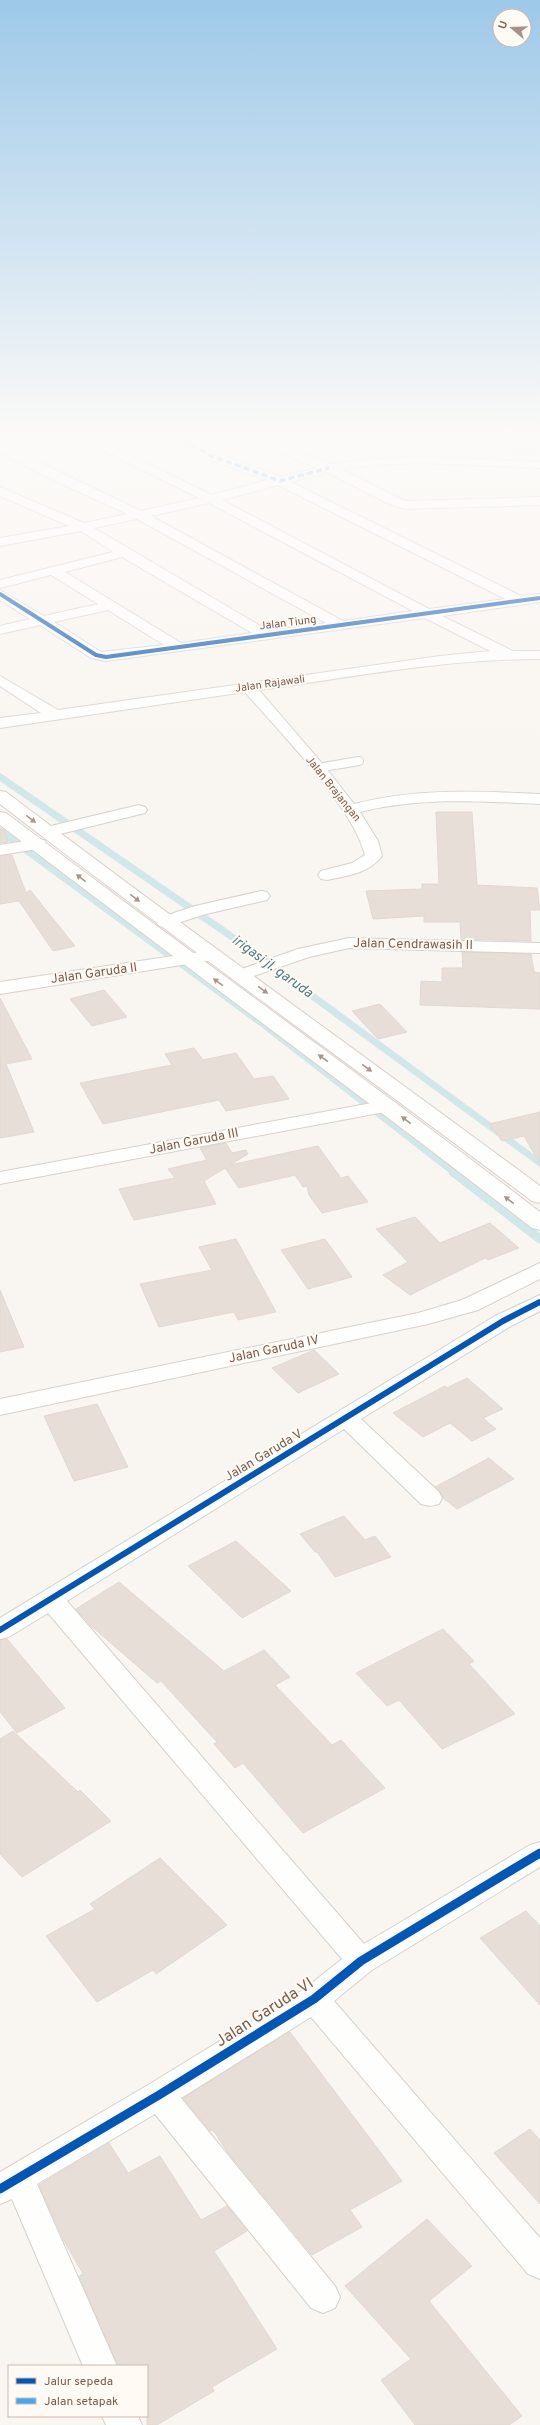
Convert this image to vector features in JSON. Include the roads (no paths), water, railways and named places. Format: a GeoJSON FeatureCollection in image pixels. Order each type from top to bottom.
{"type":"FeatureCollection","features":[{"type":"Feature","properties":{"kind":"main road"},"geometry":{"type":"LineString","coordinates":[[0,796],[43,838],[188,960],[388,1106],[540,1223]]}},
{"type":"Feature","properties":{"kind":"main road"},"geometry":{"type":"LineString","coordinates":[[0,817],[43,838],[242,975],[540,1196]]}},
{"type":"Feature","properties":{"kind":"street"},"geometry":{"type":"LineString","coordinates":[[0,584],[119,554]]}},
{"type":"Feature","properties":{"kind":"street"},"geometry":{"type":"LineString","coordinates":[[126,554],[266,635]]}},
{"type":"Feature","properties":{"kind":"street"},"geometry":{"type":"LineString","coordinates":[[211,554],[342,626]]}},
{"type":"Feature","properties":{"kind":"street"},"geometry":{"type":"LineString","coordinates":[[318,554],[428,614],[510,655]]}},
{"type":"Feature","properties":{"kind":"street"},"geometry":{"type":"LineString","coordinates":[[426,554],[520,601]]}},
{"type":"Feature","properties":{"kind":"street"},"geometry":{"type":"LineString","coordinates":[[52,570],[178,647]]}},
{"type":"Feature","properties":{"kind":"street"},"geometry":{"type":"LineString","coordinates":[[0,594],[43,621]]}},
{"type":"Feature","properties":{"kind":"street","name":"Jalan Tiung"},"geometry":{"type":"LineString","coordinates":[[43,621],[96,655],[109,657],[540,598]]}},
{"type":"Feature","properties":{"kind":"street"},"geometry":{"type":"LineString","coordinates":[[0,630],[109,606]]}},
{"type":"Feature","properties":{"kind":"street","name":"Jalan Rajawali"},"geometry":{"type":"LineString","coordinates":[[0,723],[54,714],[440,660],[510,655],[540,655]]}},
{"type":"Feature","properties":{"kind":"street"},"geometry":{"type":"LineString","coordinates":[[0,680],[54,714]]}},
{"type":"Feature","properties":{"kind":"street","name":"Jalan Brajangan"},"geometry":{"type":"LineString","coordinates":[[248,687],[352,809],[371,842],[374,856],[362,866],[327,876]]}},
{"type":"Feature","properties":{"kind":"street"},"geometry":{"type":"LineString","coordinates":[[352,809],[373,803],[406,798],[484,796],[540,799]]}},
{"type":"Feature","properties":{"kind":"street"},"geometry":{"type":"LineString","coordinates":[[0,850],[43,838],[77,826],[139,810]]}},
{"type":"Feature","properties":{"kind":"street"},"geometry":{"type":"LineString","coordinates":[[166,922],[195,912],[261,896]]}},
{"type":"Feature","properties":{"kind":"street","name":"Jalan Cendrawasih II"},"geometry":{"type":"LineString","coordinates":[[242,975],[273,963],[323,948],[361,942],[540,948]]}},
{"type":"Feature","properties":{"kind":"street","name":"Jalan Garuda II"},"geometry":{"type":"LineString","coordinates":[[0,988],[213,955]]}},
{"type":"Feature","properties":{"kind":"street","name":"Jalan Garuda III"},"geometry":{"type":"LineString","coordinates":[[0,1178],[388,1106]]}},
{"type":"Feature","properties":{"kind":"street","name":"Jalan Garuda IV"},"geometry":{"type":"LineString","coordinates":[[0,1407],[420,1319],[470,1305],[540,1270]]}},
{"type":"Feature","properties":{"kind":"street","name":"Jalan Garuda V"},"geometry":{"type":"LineString","coordinates":[[0,1630],[503,1321],[540,1302]]}},
{"type":"Feature","properties":{"kind":"street"},"geometry":{"type":"LineString","coordinates":[[346,1418],[430,1498]]}},
{"type":"Feature","properties":{"kind":"street"},"geometry":{"type":"LineString","coordinates":[[51,1599],[361,1961]]}},
{"type":"Feature","properties":{"kind":"street","name":"Jalan Garuda VI"},"geometry":{"type":"LineString","coordinates":[[9,2184],[159,2095],[314,1999],[361,1961],[540,1853]]}},
{"type":"Feature","properties":{"kind":"street"},"geometry":{"type":"LineString","coordinates":[[314,1999],[540,2263]]}},
{"type":"Feature","properties":{"kind":"street"},"geometry":{"type":"LineString","coordinates":[[159,2095],[323,2297]]}},
{"type":"Feature","properties":{"kind":"street"},"geometry":{"type":"LineString","coordinates":[[9,2184],[100,2365]]}},
{"type":"Feature","properties":{"kind":"lane"},"geometry":{"type":"LineString","coordinates":[[317,768],[359,762]]}},
{"type":"Feature","properties":{"kind":"waterway","name":"irigasi jl. garuda"},"geometry":{"type":"LineString","coordinates":[[0,777],[228,934],[540,1163]]}},
{"type":"Feature","properties":{"kind":"waterway"},"geometry":{"type":"LineString","coordinates":[[0,831],[263,1024],[455,1173]]}},
{"type":"Feature","properties":{"kind":"waterway"},"geometry":{"type":"LineString","coordinates":[[453,1172],[540,1239]]}}]}
